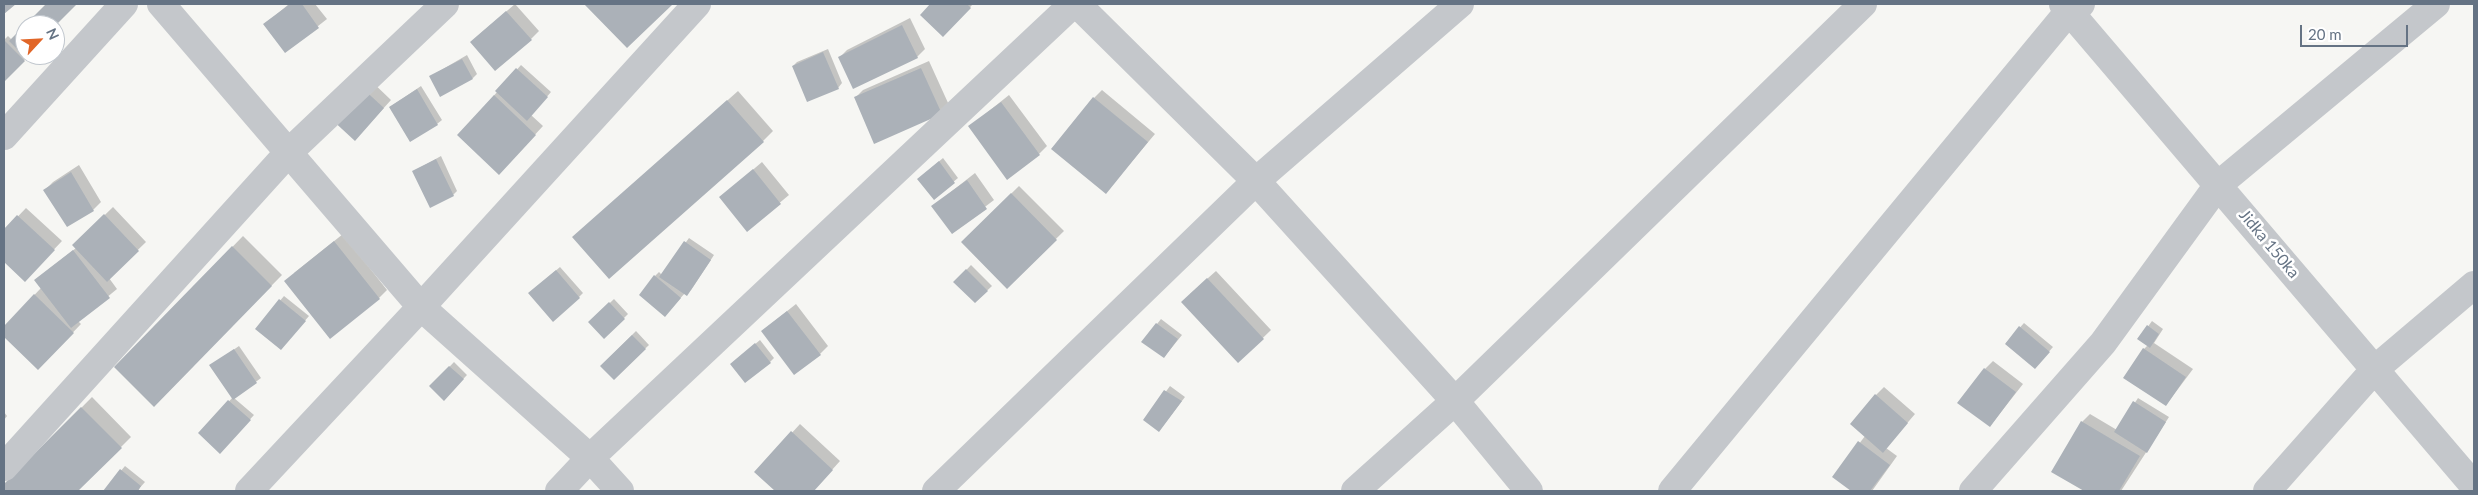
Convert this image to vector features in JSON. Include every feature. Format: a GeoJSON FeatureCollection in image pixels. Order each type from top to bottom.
{"type":"FeatureCollection","features":[{"type":"Feature","properties":{"kind":"street"},"geometry":{"type":"LineString","coordinates":[[4,136],[124,4]]}},
{"type":"Feature","properties":{"kind":"street"},"geometry":{"type":"LineString","coordinates":[[162,4],[421,307],[590,458],[620,491]]}},
{"type":"Feature","properties":{"kind":"street"},"geometry":{"type":"LineString","coordinates":[[4,467],[289,152],[445,4]]}},
{"type":"Feature","properties":{"kind":"street"},"geometry":{"type":"LineString","coordinates":[[249,491],[421,307],[697,4]]}},
{"type":"Feature","properties":{"kind":"street"},"geometry":{"type":"LineString","coordinates":[[559,491],[590,458],[1075,4],[1256,181],[1455,401],[1529,491]]}},
{"type":"Feature","properties":{"kind":"street"},"geometry":{"type":"LineString","coordinates":[[936,491],[1256,181],[1460,4]]}},
{"type":"Feature","properties":{"kind":"street"},"geometry":{"type":"LineString","coordinates":[[1355,491],[1455,401],[1863,4]]}},
{"type":"Feature","properties":{"kind":"street"},"geometry":{"type":"LineString","coordinates":[[1973,491],[2103,342],[2218,185],[2436,4]]}},
{"type":"Feature","properties":{"kind":"street"},"geometry":{"type":"LineString","coordinates":[[1672,491],[2071,6]]}},
{"type":"Feature","properties":{"kind":"street","name":"Jidka 150ka"},"geometry":{"type":"LineString","coordinates":[[2071,6],[2218,185],[2474,486]]}},
{"type":"Feature","properties":{"kind":"street"},"geometry":{"type":"LineString","coordinates":[[2267,491],[2376,369],[2474,285]]}},
{"type":"Feature","properties":{"kind":"building"},"geometry":{"type":"Polygon","coordinates":[[[4,4],[16,4],[4,14],[4,4]]]}},
{"type":"Feature","properties":{"kind":"building"},"geometry":{"type":"Polygon","coordinates":[[[46,4],[77,4],[65,16],[35,15],[46,4]]]}},
{"type":"Feature","properties":{"kind":"building"},"geometry":{"type":"Polygon","coordinates":[[[290,4],[302,4],[319,28],[285,53],[263,24],[290,4]]]}},
{"type":"Feature","properties":{"kind":"building"},"geometry":{"type":"Polygon","coordinates":[[[584,4],[670,4],[672,5],[627,48],[584,4]]]}},
{"type":"Feature","properties":{"kind":"building"},"geometry":{"type":"Polygon","coordinates":[[[930,4],[967,4],[971,8],[943,37],[920,15],[930,4]]]}},
{"type":"Feature","properties":{"kind":"building"},"geometry":{"type":"Polygon","coordinates":[[[506,11],[532,40],[495,71],[470,42],[506,11]]]}},
{"type":"Feature","properties":{"kind":"building"},"geometry":{"type":"Polygon","coordinates":[[[902,25],[918,58],[853,89],[838,57],[902,25]]]}},
{"type":"Feature","properties":{"kind":"building"},"geometry":{"type":"Polygon","coordinates":[[[15,35],[15,47],[9,41],[15,35]]]}},
{"type":"Feature","properties":{"kind":"building"},"geometry":{"type":"Polygon","coordinates":[[[4,40],[15,51],[15,65],[21,65],[4,82],[4,40]]]}},
{"type":"Feature","properties":{"kind":"building"},"geometry":{"type":"Polygon","coordinates":[[[823,52],[839,89],[807,102],[792,66],[823,52]]]}},
{"type":"Feature","properties":{"kind":"building"},"geometry":{"type":"Polygon","coordinates":[[[462,59],[473,79],[440,97],[429,76],[462,59]]]}},
{"type":"Feature","properties":{"kind":"building"},"geometry":{"type":"Polygon","coordinates":[[[516,68],[548,97],[527,121],[495,91],[516,68]]]}},
{"type":"Feature","properties":{"kind":"building"},"geometry":{"type":"Polygon","coordinates":[[[921,68],[942,114],[874,144],[854,97],[921,68]]]}},
{"type":"Feature","properties":{"kind":"building"},"geometry":{"type":"Polygon","coordinates":[[[358,84],[384,108],[355,141],[329,117],[358,84]]]}},
{"type":"Feature","properties":{"kind":"building"},"geometry":{"type":"Polygon","coordinates":[[[417,89],[438,125],[410,142],[389,107],[417,89]]]}},
{"type":"Feature","properties":{"kind":"building"},"geometry":{"type":"Polygon","coordinates":[[[494,95],[536,135],[499,175],[457,135],[494,95]]]}},
{"type":"Feature","properties":{"kind":"building"},"geometry":{"type":"Polygon","coordinates":[[[1093,97],[1148,142],[1106,194],[1051,149],[1093,97]]]}},
{"type":"Feature","properties":{"kind":"building"},"geometry":{"type":"Polygon","coordinates":[[[727,100],[764,142],[609,279],[572,237],[727,100]]]}},
{"type":"Feature","properties":{"kind":"building"},"geometry":{"type":"Polygon","coordinates":[[[1001,102],[1040,155],[1007,180],[968,126],[1001,102]]]}},
{"type":"Feature","properties":{"kind":"building"},"geometry":{"type":"Polygon","coordinates":[[[436,159],[454,196],[430,208],[412,171],[436,159]]]}},
{"type":"Feature","properties":{"kind":"building"},"geometry":{"type":"Polygon","coordinates":[[[939,161],[955,183],[934,200],[917,179],[939,161]]]}},
{"type":"Feature","properties":{"kind":"building"},"geometry":{"type":"Polygon","coordinates":[[[753,169],[781,204],[747,232],[719,197],[753,169]]]}},
{"type":"Feature","properties":{"kind":"building"},"geometry":{"type":"Polygon","coordinates":[[[71,172],[94,211],[67,227],[43,190],[71,172]]]}},
{"type":"Feature","properties":{"kind":"building"},"geometry":{"type":"Polygon","coordinates":[[[967,180],[987,209],[952,234],[931,206],[967,180]]]}},
{"type":"Feature","properties":{"kind":"building"},"geometry":{"type":"Polygon","coordinates":[[[1011,193],[1057,240],[1007,289],[961,242],[1011,193]]]}},
{"type":"Feature","properties":{"kind":"building"},"geometry":{"type":"Polygon","coordinates":[[[104,214],[139,251],[107,282],[72,245],[104,214]]]}},
{"type":"Feature","properties":{"kind":"building"},"geometry":{"type":"Polygon","coordinates":[[[17,215],[55,250],[25,282],[4,262],[4,229],[17,215]]]}},
{"type":"Feature","properties":{"kind":"building"},"geometry":{"type":"Polygon","coordinates":[[[334,241],[380,299],[330,339],[284,281],[334,241]]]}},
{"type":"Feature","properties":{"kind":"building"},"geometry":{"type":"Polygon","coordinates":[[[684,241],[711,260],[687,296],[659,277],[684,241]]]}},
{"type":"Feature","properties":{"kind":"building"},"geometry":{"type":"Polygon","coordinates":[[[232,246],[272,286],[154,407],[114,367],[232,246]]]}},
{"type":"Feature","properties":{"kind":"building"},"geometry":{"type":"Polygon","coordinates":[[[73,250],[110,298],[71,328],[34,280],[73,250]]]}},
{"type":"Feature","properties":{"kind":"building"},"geometry":{"type":"Polygon","coordinates":[[[966,269],[988,291],[975,303],[953,282],[966,269]]]}},
{"type":"Feature","properties":{"kind":"building"},"geometry":{"type":"Polygon","coordinates":[[[556,270],[580,298],[553,322],[528,293],[556,270]]]}},
{"type":"Feature","properties":{"kind":"building"},"geometry":{"type":"Polygon","coordinates":[[[654,275],[681,298],[665,317],[639,295],[654,275]]]}},
{"type":"Feature","properties":{"kind":"building"},"geometry":{"type":"Polygon","coordinates":[[[1207,278],[1264,339],[1238,363],[1181,302],[1207,278]]]}},
{"type":"Feature","properties":{"kind":"building"},"geometry":{"type":"Polygon","coordinates":[[[34,294],[74,333],[38,370],[4,337],[4,326],[34,294]]]}},
{"type":"Feature","properties":{"kind":"building"},"geometry":{"type":"Polygon","coordinates":[[[279,299],[306,321],[281,350],[255,329],[279,299]]]}},
{"type":"Feature","properties":{"kind":"building"},"geometry":{"type":"Polygon","coordinates":[[[609,302],[625,319],[604,339],[588,322],[609,302]]]}},
{"type":"Feature","properties":{"kind":"building"},"geometry":{"type":"Polygon","coordinates":[[[787,311],[821,355],[794,375],[761,331],[787,311]]]}},
{"type":"Feature","properties":{"kind":"building"},"geometry":{"type":"Polygon","coordinates":[[[1156,323],[1178,339],[1164,358],[1141,342],[1156,323]]]}},
{"type":"Feature","properties":{"kind":"building"},"geometry":{"type":"Polygon","coordinates":[[[2147,325],[2159,334],[2150,348],[2137,339],[2147,325]]]}},
{"type":"Feature","properties":{"kind":"building"},"geometry":{"type":"Polygon","coordinates":[[[2019,326],[2050,352],[2035,369],[2005,344],[2019,326]]]}},
{"type":"Feature","properties":{"kind":"building"},"geometry":{"type":"Polygon","coordinates":[[[632,335],[646,349],[614,380],[600,366],[632,335]]]}},
{"type":"Feature","properties":{"kind":"building"},"geometry":{"type":"Polygon","coordinates":[[[755,343],[771,363],[745,383],[730,364],[755,343]]]}},
{"type":"Feature","properties":{"kind":"building"},"geometry":{"type":"Polygon","coordinates":[[[2143,348],[2186,377],[2166,406],[2123,378],[2143,348]]]}},
{"type":"Feature","properties":{"kind":"building"},"geometry":{"type":"Polygon","coordinates":[[[234,349],[257,383],[233,400],[209,365],[234,349]]]}},
{"type":"Feature","properties":{"kind":"building"},"geometry":{"type":"Polygon","coordinates":[[[449,366],[464,379],[444,401],[429,386],[449,366]]]}},
{"type":"Feature","properties":{"kind":"building"},"geometry":{"type":"Polygon","coordinates":[[[1984,368],[2016,392],[1990,427],[1957,403],[1984,368]]]}},
{"type":"Feature","properties":{"kind":"building"},"geometry":{"type":"Polygon","coordinates":[[[1164,390],[1182,401],[1159,432],[1143,420],[1164,390]]]}},
{"type":"Feature","properties":{"kind":"building"},"geometry":{"type":"Polygon","coordinates":[[[1875,394],[1908,423],[1883,453],[1850,424],[1875,394]]]}},
{"type":"Feature","properties":{"kind":"building"},"geometry":{"type":"Polygon","coordinates":[[[228,400],[251,420],[220,454],[198,433],[228,400]]]}},
{"type":"Feature","properties":{"kind":"building"},"geometry":{"type":"Polygon","coordinates":[[[2133,401],[2166,422],[2147,453],[2114,432],[2133,401]]]}},
{"type":"Feature","properties":{"kind":"building"},"geometry":{"type":"Polygon","coordinates":[[[81,407],[122,448],[78,491],[4,491],[4,484],[81,407]]]}},
{"type":"Feature","properties":{"kind":"building"},"geometry":{"type":"Polygon","coordinates":[[[2081,421],[2140,456],[2119,491],[2084,491],[2051,472],[2081,421]]]}},
{"type":"Feature","properties":{"kind":"building"},"geometry":{"type":"Polygon","coordinates":[[[791,431],[833,470],[814,491],[775,491],[754,472],[791,431]]]}},
{"type":"Feature","properties":{"kind":"building"},"geometry":{"type":"Polygon","coordinates":[[[1858,441],[1890,465],[1870,491],[1851,491],[1832,477],[1858,441]]]}},
{"type":"Feature","properties":{"kind":"building"},"geometry":{"type":"Polygon","coordinates":[[[120,469],[141,486],[138,491],[103,491],[120,469]]]}}]}
